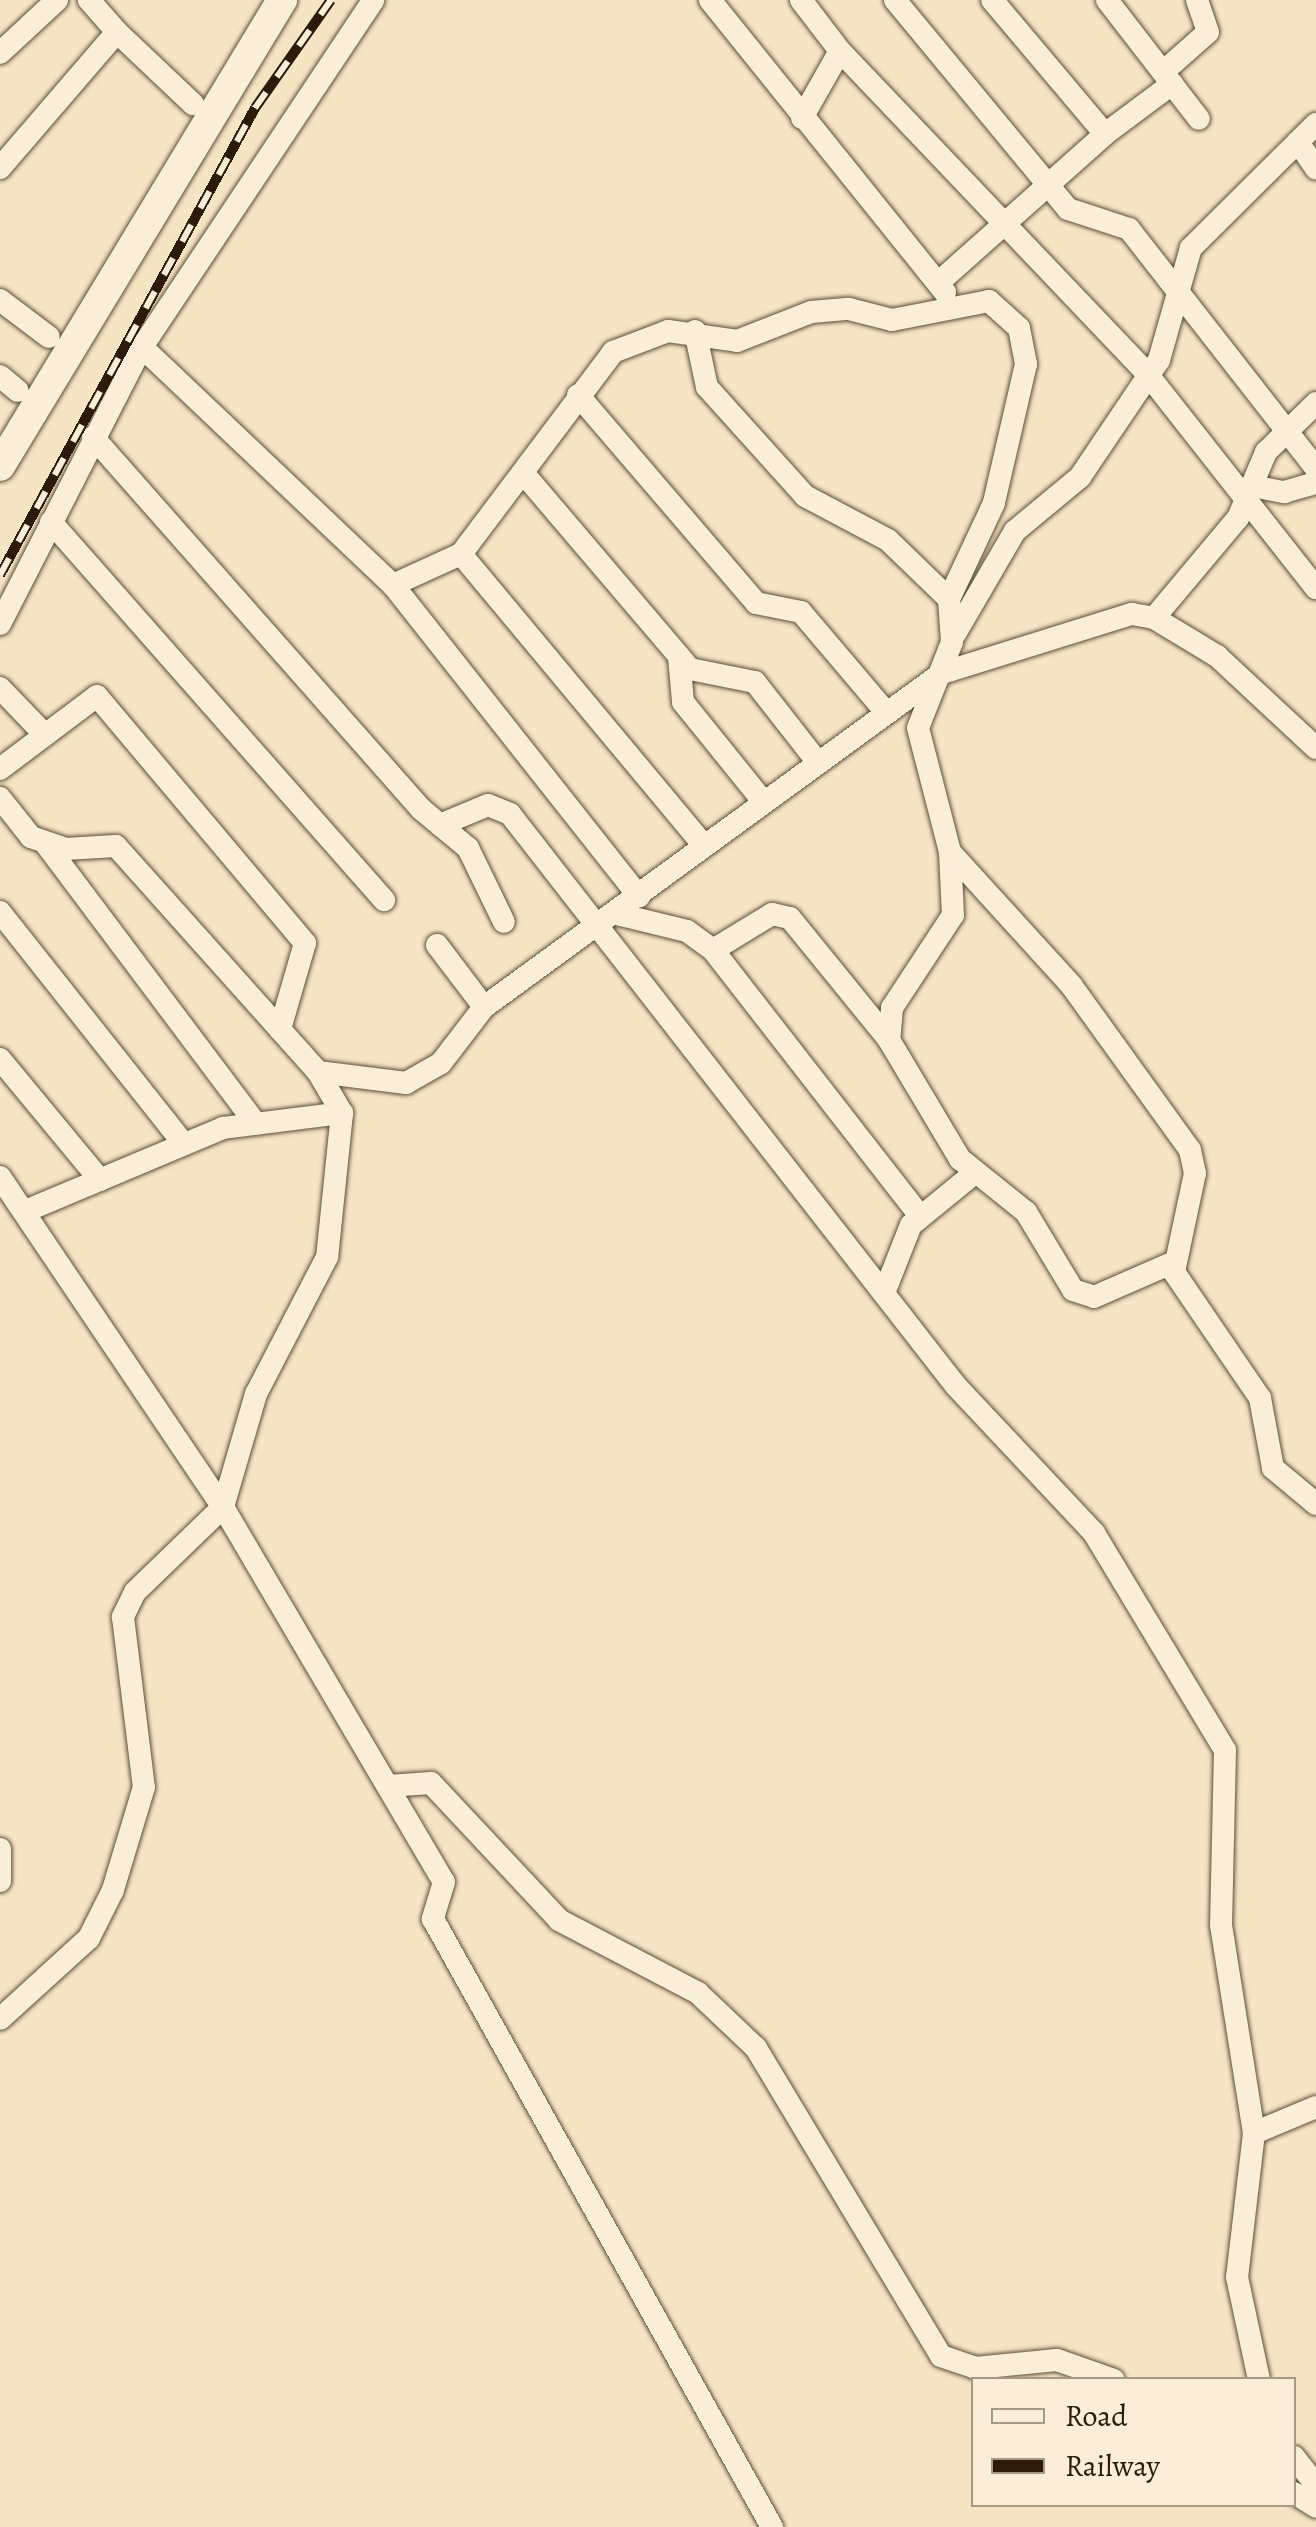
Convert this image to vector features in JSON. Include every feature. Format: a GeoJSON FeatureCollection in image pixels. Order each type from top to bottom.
{"type":"FeatureCollection","features":[{"type":"Feature","properties":{"kind":"street"},"geometry":{"type":"LineString","coordinates":[[0,52],[57,0]]}},
{"type":"Feature","properties":{"kind":"street"},"geometry":{"type":"LineString","coordinates":[[88,0],[193,104]]}},
{"type":"Feature","properties":{"kind":"street"},"geometry":{"type":"LineString","coordinates":[[0,428],[9,384],[48,337],[258,0]]}},
{"type":"Feature","properties":{"kind":"street"},"geometry":{"type":"LineString","coordinates":[[0,466],[282,0]]}},
{"type":"Feature","properties":{"kind":"street"},"geometry":{"type":"LineString","coordinates":[[0,624],[142,346],[373,0]]}},
{"type":"Feature","properties":{"kind":"street"},"geometry":{"type":"LineString","coordinates":[[710,0],[954,302]]}},
{"type":"Feature","properties":{"kind":"street"},"geometry":{"type":"LineString","coordinates":[[802,0],[840,51],[1149,376],[1250,493],[1316,588]]}},
{"type":"Feature","properties":{"kind":"street"},"geometry":{"type":"LineString","coordinates":[[895,0],[1049,190],[1075,216],[1128,229],[1316,468]]}},
{"type":"Feature","properties":{"kind":"street"},"geometry":{"type":"LineString","coordinates":[[992,0],[1105,134]]}},
{"type":"Feature","properties":{"kind":"street"},"geometry":{"type":"LineString","coordinates":[[1107,0],[1199,119]]}},
{"type":"Feature","properties":{"kind":"street"},"geometry":{"type":"LineString","coordinates":[[938,283],[1009,228],[1168,78],[1208,32],[1197,0]]}},
{"type":"Feature","properties":{"kind":"street"},"geometry":{"type":"LineString","coordinates":[[0,168],[117,32]]}},
{"type":"Feature","properties":{"kind":"street"},"geometry":{"type":"LineString","coordinates":[[802,118],[840,51]]}},
{"type":"Feature","properties":{"kind":"street"},"geometry":{"type":"LineString","coordinates":[[889,1040],[892,1008],[953,916],[950,852],[918,728],[952,642],[1016,531],[1080,477],[1149,376],[1191,248],[1316,124]]}},
{"type":"Feature","properties":{"kind":"street"},"geometry":{"type":"LineString","coordinates":[[1298,142],[1316,169]]}},
{"type":"Feature","properties":{"kind":"street"},"geometry":{"type":"LineString","coordinates":[[0,300],[48,337]]}},
{"type":"Feature","properties":{"kind":"street"},"geometry":{"type":"LineString","coordinates":[[393,586],[461,554],[613,352],[695,331],[737,341],[811,312],[848,309],[892,320],[954,302],[989,301],[1019,328],[1026,364],[994,503],[949,598],[952,642]]}},
{"type":"Feature","properties":{"kind":"street"},"geometry":{"type":"LineString","coordinates":[[695,331],[707,387],[805,496],[888,540],[949,598]]}},
{"type":"Feature","properties":{"kind":"street"},"geometry":{"type":"LineString","coordinates":[[142,346],[393,586],[639,897]]}},
{"type":"Feature","properties":{"kind":"street"},"geometry":{"type":"LineString","coordinates":[[578,394],[756,603],[801,612],[884,711]]}},
{"type":"Feature","properties":{"kind":"street"},"geometry":{"type":"LineString","coordinates":[[1154,618],[1250,493],[1286,430],[1316,403]]}},
{"type":"Feature","properties":{"kind":"street"},"geometry":{"type":"LineString","coordinates":[[93,437],[440,825],[476,858],[504,922]]}},
{"type":"Feature","properties":{"kind":"street"},"geometry":{"type":"LineString","coordinates":[[524,474],[679,657],[703,676],[755,682],[816,760]]}},
{"type":"Feature","properties":{"kind":"street"},"geometry":{"type":"LineString","coordinates":[[1250,493],[1284,492],[1316,483]]}},
{"type":"Feature","properties":{"kind":"street"},"geometry":{"type":"LineString","coordinates":[[51,522],[384,900]]}},
{"type":"Feature","properties":{"kind":"street"},"geometry":{"type":"LineString","coordinates":[[461,554],[702,842]]}},
{"type":"Feature","properties":{"kind":"street"},"geometry":{"type":"LineString","coordinates":[[318,1072],[406,1083],[441,1062],[484,1007],[609,921],[702,842],[942,673],[1132,614],[1154,618],[1217,656],[1316,748]]}},
{"type":"Feature","properties":{"kind":"street"},"geometry":{"type":"LineString","coordinates":[[679,657],[683,702],[762,800]]}},
{"type":"Feature","properties":{"kind":"street"},"geometry":{"type":"LineString","coordinates":[[0,688],[45,735]]}},
{"type":"Feature","properties":{"kind":"street"},"geometry":{"type":"LineString","coordinates":[[0,768],[97,696],[306,943],[280,1029]]}},
{"type":"Feature","properties":{"kind":"street"},"geometry":{"type":"LineString","coordinates":[[0,798],[44,842],[256,1124]]}},
{"type":"Feature","properties":{"kind":"street"},"geometry":{"type":"LineString","coordinates":[[440,825],[502,807],[609,921],[677,1037],[886,1288],[956,1386],[1094,1533],[1224,1750],[1221,1924],[1254,2133],[1237,2277],[1257,2377]]}},
{"type":"Feature","properties":{"kind":"street"},"geometry":{"type":"LineString","coordinates":[[0,2020],[88,1938],[113,1890],[144,1787],[123,1617],[135,1592],[223,1508],[256,1394],[327,1257],[342,1113],[318,1072],[116,846],[44,842]]}},
{"type":"Feature","properties":{"kind":"street"},"geometry":{"type":"LineString","coordinates":[[950,852],[1070,985],[1190,1150],[1195,1173],[1172,1263],[1260,1398],[1273,1468],[1316,1504]]}},
{"type":"Feature","properties":{"kind":"street"},"geometry":{"type":"LineString","coordinates":[[0,912],[184,1144]]}},
{"type":"Feature","properties":{"kind":"street"},"geometry":{"type":"LineString","coordinates":[[714,950],[782,914],[889,1040],[972,1175],[1026,1212],[1080,1294],[1094,1297],[1172,1263]]}},
{"type":"Feature","properties":{"kind":"street"},"geometry":{"type":"LineString","coordinates":[[609,921],[687,932],[714,950],[919,1215]]}},
{"type":"Feature","properties":{"kind":"street"},"geometry":{"type":"LineString","coordinates":[[437,945],[484,1007]]}},
{"type":"Feature","properties":{"kind":"street"},"geometry":{"type":"LineString","coordinates":[[0,1059],[100,1180]]}},
{"type":"Feature","properties":{"kind":"street"},"geometry":{"type":"LineString","coordinates":[[28,1210],[184,1144],[256,1124],[342,1113]]}},
{"type":"Feature","properties":{"kind":"street"},"geometry":{"type":"LineString","coordinates":[[886,1288],[919,1215],[972,1175]]}},
{"type":"Feature","properties":{"kind":"street"},"geometry":{"type":"LineString","coordinates":[[0,1176],[28,1210],[223,1508],[444,1882],[434,1920],[772,2527]]}},
{"type":"Feature","properties":{"kind":"street"},"geometry":{"type":"LineString","coordinates":[[388,1786],[431,1784],[560,1920],[698,1992],[756,2048],[940,2356],[975,2368],[1057,2360],[1105,2377]]}},
{"type":"Feature","properties":{"kind":"street"},"geometry":{"type":"LineString","coordinates":[[0,1849],[0,1882]]}},
{"type":"Feature","properties":{"kind":"street"},"geometry":{"type":"LineString","coordinates":[[1254,2133],[1316,2107]]}},
{"type":"Feature","properties":{"kind":"street"},"geometry":{"type":"LineString","coordinates":[[1296,2460],[1316,2485]]}},
{"type":"Feature","properties":{"kind":"railway"},"geometry":{"type":"LineString","coordinates":[[0,575],[255,108],[331,0]]}}]}
